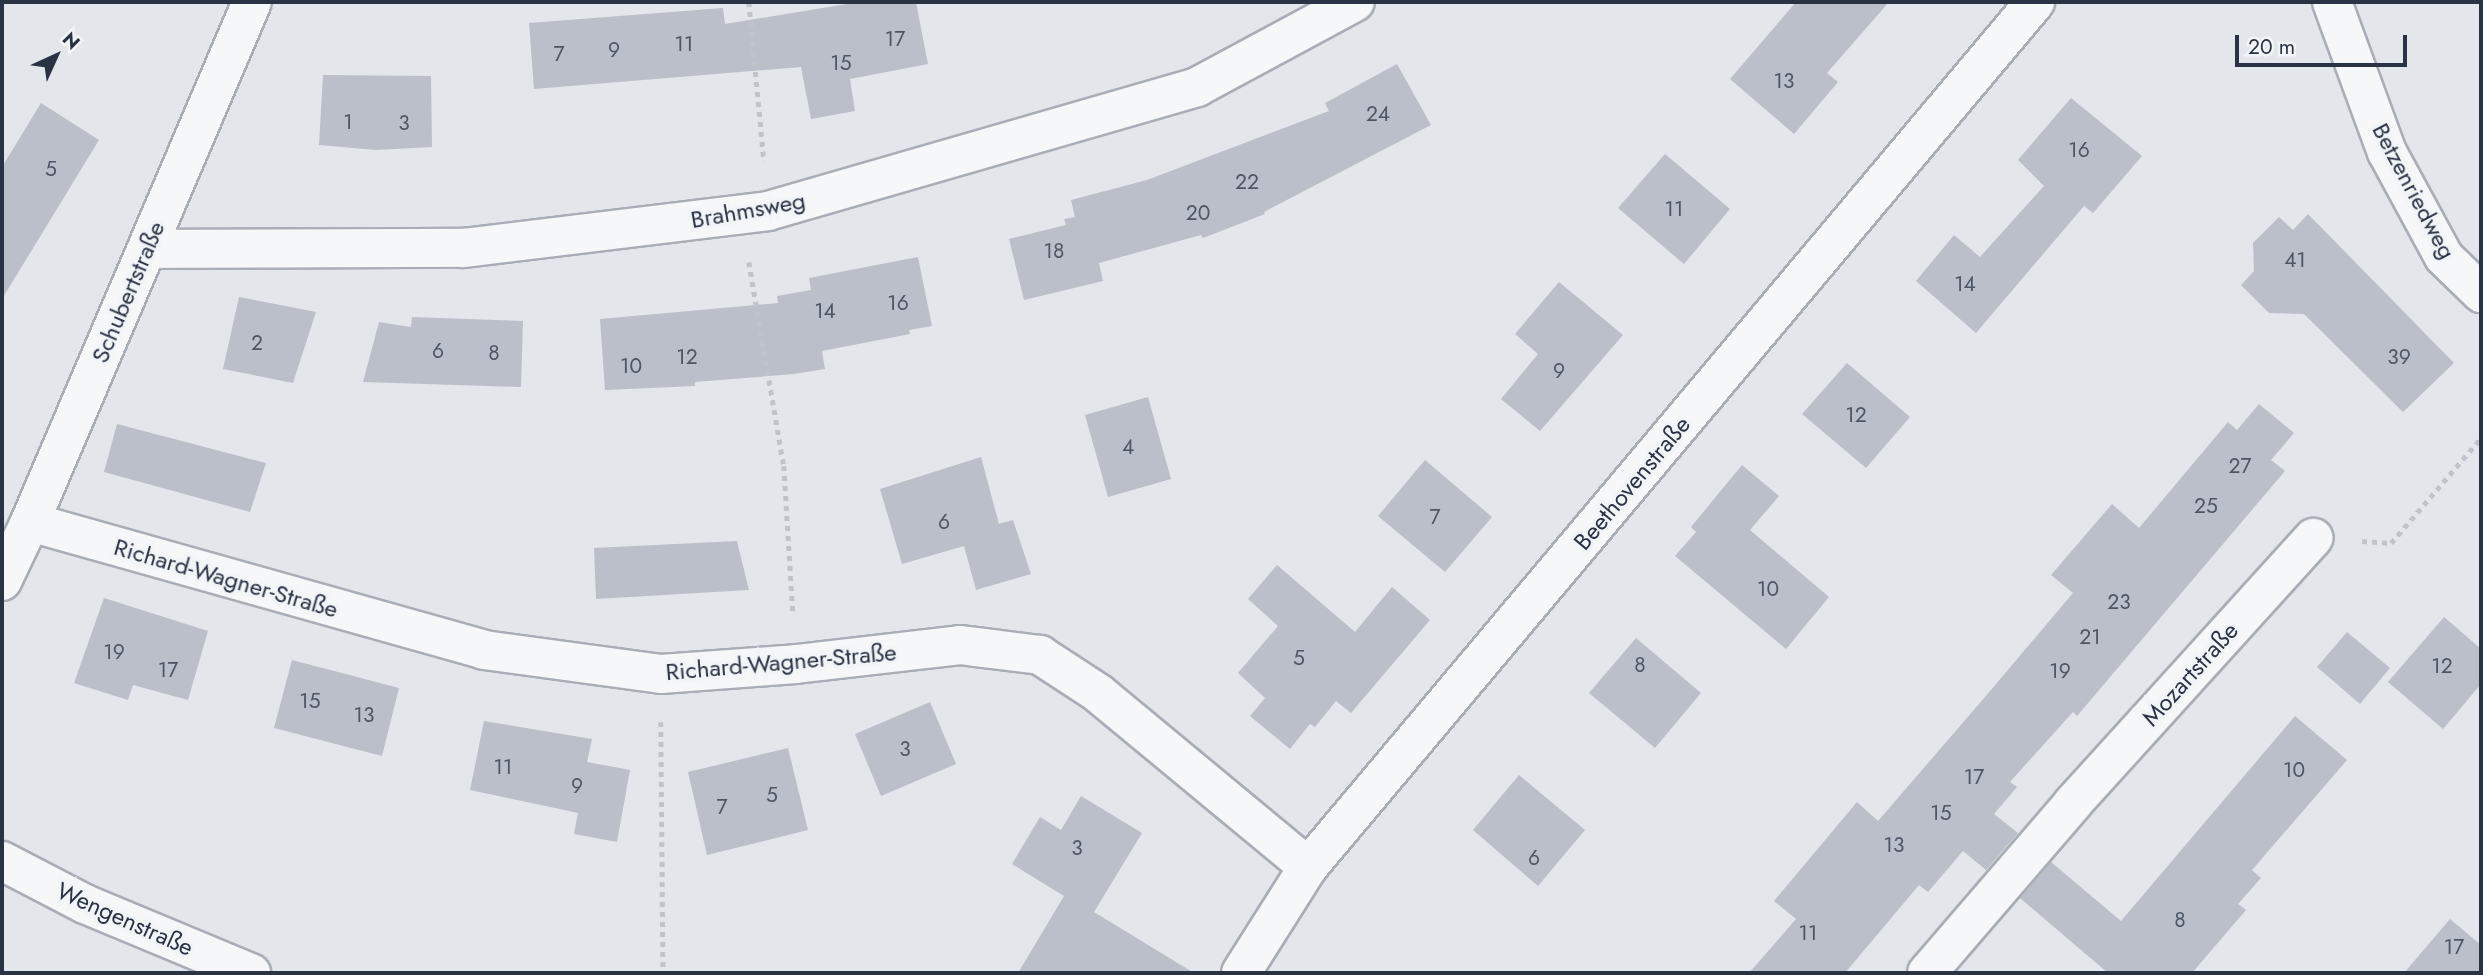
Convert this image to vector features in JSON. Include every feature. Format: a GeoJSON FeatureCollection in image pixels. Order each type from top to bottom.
{"type":"FeatureCollection","features":[{"type":"Feature","properties":{"kind":"street","name":"Schubertstraße"},"geometry":{"type":"LineString","coordinates":[[2,581],[30,522],[252,2]]}},
{"type":"Feature","properties":{"kind":"street","name":"Brahmsweg"},"geometry":{"type":"LineString","coordinates":[[147,249],[463,247],[768,211],[1197,87],[1355,2]]}},
{"type":"Feature","properties":{"kind":"street","name":"Beethovenstraße"},"geometry":{"type":"LineString","coordinates":[[1241,973],[1308,867],[2035,2]]}},
{"type":"Feature","properties":{"kind":"street","name":"Betzenriedweg"},"geometry":{"type":"LineString","coordinates":[[2332,2],[2387,152],[2444,257],[2481,293]]}},
{"type":"Feature","properties":{"kind":"street","name":"Richard-Wagner-Straße"},"geometry":{"type":"LineString","coordinates":[[30,522],[484,650],[661,674],[796,664],[960,645],[1040,655],[1098,693],[1308,867]]}},
{"type":"Feature","properties":{"kind":"street","name":"Mozartstraße"},"geometry":{"type":"LineString","coordinates":[[1927,973],[2073,803],[2313,538]]}},
{"type":"Feature","properties":{"kind":"street","name":"Wengenstraße"},"geometry":{"type":"LineString","coordinates":[[2,861],[85,904],[251,973]]}},
{"type":"Feature","properties":{"kind":"path"},"geometry":{"type":"LineString","coordinates":[[750,2],[768,211]]}},
{"type":"Feature","properties":{"kind":"path"},"geometry":{"type":"LineString","coordinates":[[747,255],[784,467],[796,664]]}},
{"type":"Feature","properties":{"kind":"path"},"geometry":{"type":"LineString","coordinates":[[2313,538],[2391,542],[2481,438]]}},
{"type":"Feature","properties":{"kind":"path"},"geometry":{"type":"LineString","coordinates":[[661,674],[663,973]]}},
{"type":"Feature","properties":{"kind":"building"},"geometry":{"type":"Polygon","coordinates":[[[859,2],[916,2],[928,64],[850,79],[855,111],[811,119],[801,67],[534,89],[529,23],[723,8],[725,24],[859,2]]]}},
{"type":"Feature","properties":{"kind":"building"},"geometry":{"type":"Polygon","coordinates":[[[1796,2],[1889,2],[1827,73],[1838,82],[1794,134],[1730,79],[1796,2]]]}},
{"type":"Feature","properties":{"kind":"building"},"geometry":{"type":"Polygon","coordinates":[[[1397,64],[1431,125],[1264,212],[1265,214],[1203,238],[1201,235],[1099,263],[1103,281],[1024,300],[1009,239],[1066,225],[1064,219],[1075,217],[1071,200],[1147,180],[1329,111],[1325,103],[1397,64]]]}},
{"type":"Feature","properties":{"kind":"building"},"geometry":{"type":"Polygon","coordinates":[[[323,75],[431,76],[432,147],[376,150],[319,145],[323,75]]]}},
{"type":"Feature","properties":{"kind":"building"},"geometry":{"type":"Polygon","coordinates":[[[2071,98],[2142,156],[2093,213],[2084,206],[1976,333],[1916,281],[1954,235],[1980,257],[2044,186],[2018,160],[2071,98]]]}},
{"type":"Feature","properties":{"kind":"building"},"geometry":{"type":"Polygon","coordinates":[[[41,103],[99,140],[2,299],[2,167],[41,103]]]}},
{"type":"Feature","properties":{"kind":"building"},"geometry":{"type":"Polygon","coordinates":[[[1665,154],[1730,209],[1684,264],[1618,208],[1665,154]]]}},
{"type":"Feature","properties":{"kind":"building"},"geometry":{"type":"Polygon","coordinates":[[[2308,214],[2454,363],[2403,412],[2304,314],[2269,313],[2241,285],[2254,271],[2253,243],[2279,217],[2293,230],[2308,214]]]}},
{"type":"Feature","properties":{"kind":"building"},"geometry":{"type":"Polygon","coordinates":[[[918,257],[932,326],[909,330],[910,334],[822,351],[825,369],[695,382],[695,386],[605,390],[600,319],[778,303],[777,296],[811,290],[809,278],[918,257]]]}},
{"type":"Feature","properties":{"kind":"building"},"geometry":{"type":"Polygon","coordinates":[[[1559,282],[1623,335],[1540,431],[1501,399],[1538,354],[1515,334],[1559,282]]]}},
{"type":"Feature","properties":{"kind":"building"},"geometry":{"type":"Polygon","coordinates":[[[239,297],[316,312],[293,383],[223,369],[239,297]]]}},
{"type":"Feature","properties":{"kind":"building"},"geometry":{"type":"Polygon","coordinates":[[[412,317],[523,321],[521,387],[363,382],[379,322],[411,327],[412,317]]]}},
{"type":"Feature","properties":{"kind":"building"},"geometry":{"type":"Polygon","coordinates":[[[1847,363],[1910,417],[1866,468],[1802,414],[1847,363]]]}},
{"type":"Feature","properties":{"kind":"building"},"geometry":{"type":"Polygon","coordinates":[[[1148,397],[1171,479],[1108,497],[1085,415],[1148,397]]]}},
{"type":"Feature","properties":{"kind":"building"},"geometry":{"type":"Polygon","coordinates":[[[2259,404],[2294,433],[2271,460],[2285,471],[2077,716],[2073,712],[2010,782],[2017,787],[1994,814],[2018,833],[1986,870],[1963,851],[1928,892],[1919,885],[1845,973],[1749,973],[1796,919],[1774,901],[1857,802],[1878,821],[1985,697],[2073,593],[2051,575],[2112,504],[2139,528],[2228,422],[2237,430],[2259,404]]]}},
{"type":"Feature","properties":{"kind":"building"},"geometry":{"type":"Polygon","coordinates":[[[117,424],[266,463],[250,512],[104,472],[117,424]]]}},
{"type":"Feature","properties":{"kind":"building"},"geometry":{"type":"Polygon","coordinates":[[[981,457],[999,524],[1013,520],[1031,574],[976,590],[964,546],[902,564],[880,489],[981,457]]]}},
{"type":"Feature","properties":{"kind":"building"},"geometry":{"type":"Polygon","coordinates":[[[1425,460],[1492,517],[1445,572],[1378,516],[1425,460]]]}},
{"type":"Feature","properties":{"kind":"building"},"geometry":{"type":"Polygon","coordinates":[[[1742,465],[1779,496],[1750,530],[1829,597],[1786,649],[1675,556],[1696,532],[1691,527],[1742,465]]]}},
{"type":"Feature","properties":{"kind":"building"},"geometry":{"type":"Polygon","coordinates":[[[737,541],[749,590],[596,599],[594,548],[737,541]]]}},
{"type":"Feature","properties":{"kind":"building"},"geometry":{"type":"Polygon","coordinates":[[[1277,565],[1355,632],[1392,587],[1430,620],[1351,713],[1336,701],[1315,727],[1310,724],[1290,749],[1250,716],[1265,698],[1238,673],[1278,626],[1248,599],[1277,565]]]}},
{"type":"Feature","properties":{"kind":"building"},"geometry":{"type":"Polygon","coordinates":[[[104,598],[208,631],[188,700],[133,685],[128,700],[74,683],[104,598]]]}},
{"type":"Feature","properties":{"kind":"building"},"geometry":{"type":"Polygon","coordinates":[[[2444,617],[2481,649],[2481,684],[2443,729],[2388,682],[2444,617]]]}},
{"type":"Feature","properties":{"kind":"building"},"geometry":{"type":"Polygon","coordinates":[[[2347,632],[2390,668],[2360,704],[2317,667],[2347,632]]]}},
{"type":"Feature","properties":{"kind":"building"},"geometry":{"type":"Polygon","coordinates":[[[1636,638],[1701,693],[1655,748],[1589,693],[1636,638]]]}},
{"type":"Feature","properties":{"kind":"building"},"geometry":{"type":"Polygon","coordinates":[[[292,660],[399,688],[382,756],[274,728],[292,660]]]}},
{"type":"Feature","properties":{"kind":"building"},"geometry":{"type":"Polygon","coordinates":[[[930,702],[956,764],[881,796],[855,734],[930,702]]]}},
{"type":"Feature","properties":{"kind":"building"},"geometry":{"type":"Polygon","coordinates":[[[2295,716],[2347,760],[2252,870],[2261,878],[2238,904],[2246,910],[2192,973],[2108,973],[2020,898],[2051,862],[2121,921],[2295,716]]]}},
{"type":"Feature","properties":{"kind":"building"},"geometry":{"type":"Polygon","coordinates":[[[484,721],[592,739],[587,762],[630,770],[617,842],[574,834],[578,813],[470,790],[484,721]]]}},
{"type":"Feature","properties":{"kind":"building"},"geometry":{"type":"Polygon","coordinates":[[[788,748],[808,830],[707,855],[688,772],[788,748]]]}},
{"type":"Feature","properties":{"kind":"building"},"geometry":{"type":"Polygon","coordinates":[[[1519,775],[1585,830],[1538,886],[1473,830],[1519,775]]]}},
{"type":"Feature","properties":{"kind":"building"},"geometry":{"type":"Polygon","coordinates":[[[1081,796],[1142,833],[1094,912],[1194,973],[1018,973],[1064,896],[1012,864],[1040,817],[1061,830],[1081,796]]]}},
{"type":"Feature","properties":{"kind":"building"},"geometry":{"type":"Polygon","coordinates":[[[2450,919],[2481,945],[2481,973],[2404,973],[2450,919]]]}}]}
